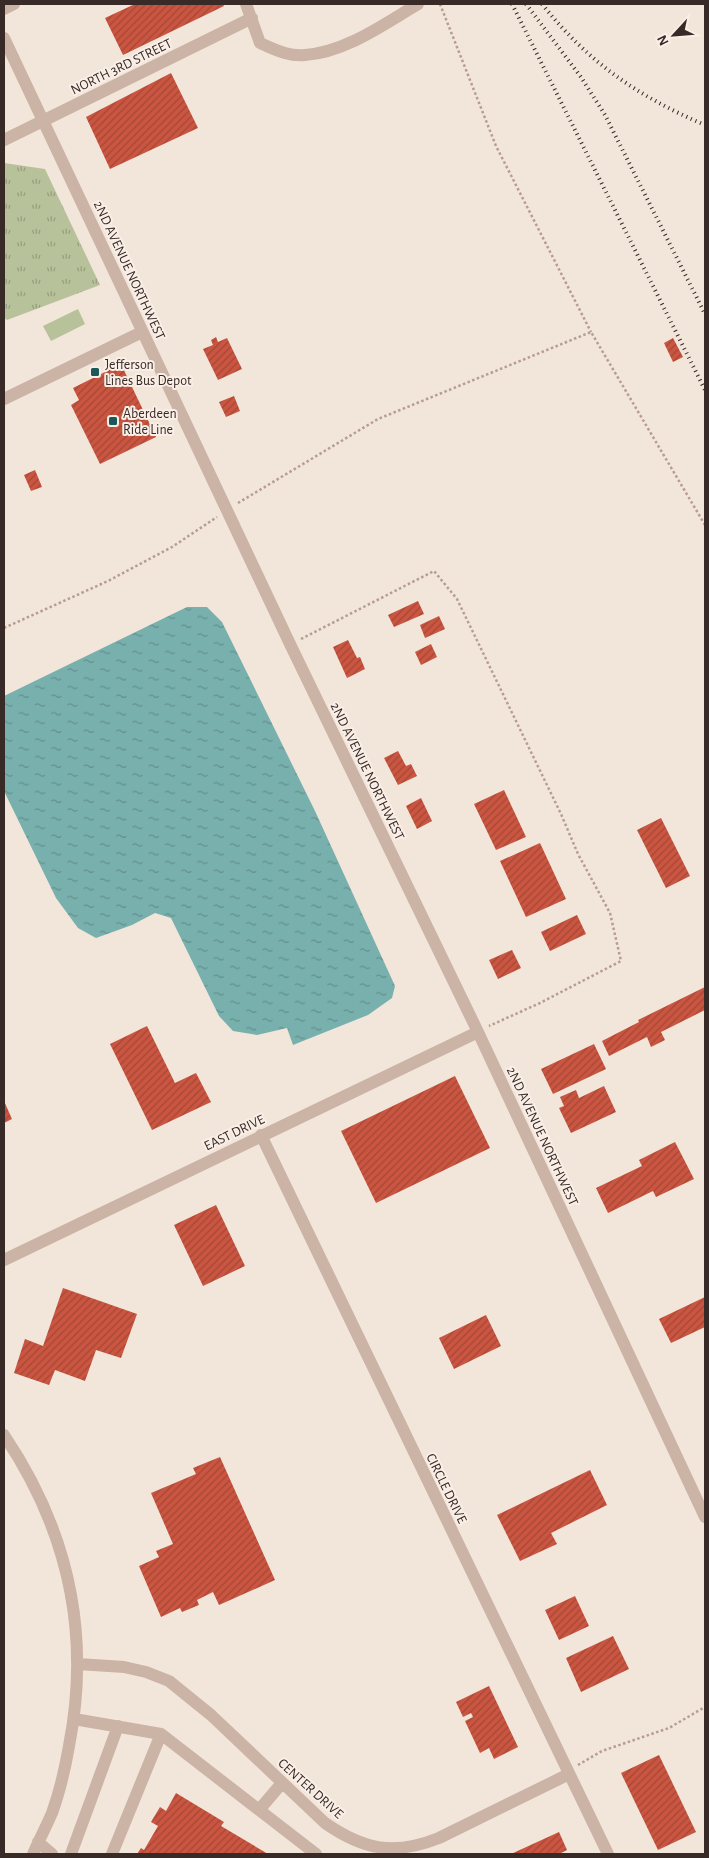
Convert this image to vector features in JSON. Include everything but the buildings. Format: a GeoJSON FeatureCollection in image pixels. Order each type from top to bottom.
{"type":"FeatureCollection","features":[{"type":"Feature","properties":{"kind":"street"},"geometry":{"type":"LineString","coordinates":[[4,9],[14,4]]}},
{"type":"Feature","properties":{"kind":"street"},"geometry":{"type":"LineString","coordinates":[[246,4],[260,43],[282,53],[304,56],[330,50],[363,36],[418,4]]}},
{"type":"Feature","properties":{"kind":"street","name":"NORTH 3RD STREET"},"geometry":{"type":"LineString","coordinates":[[4,140],[252,18]]}},
{"type":"Feature","properties":{"kind":"street","name":"2ND AVENUE NORTHWEST"},"geometry":{"type":"LineString","coordinates":[[4,38],[290,644],[478,1032],[705,1517]]}},
{"type":"Feature","properties":{"kind":"street"},"geometry":{"type":"LineString","coordinates":[[4,399],[142,332]]}},
{"type":"Feature","properties":{"kind":"street","name":"EAST DRIVE"},"geometry":{"type":"LineString","coordinates":[[4,1260],[478,1032]]}},
{"type":"Feature","properties":{"kind":"street","name":"CIRCLE DRIVE"},"geometry":{"type":"LineString","coordinates":[[261,1135],[608,1854]]}},
{"type":"Feature","properties":{"kind":"street"},"geometry":{"type":"LineString","coordinates":[[4,1435],[18,1456],[52,1525],[64,1561],[73,1599],[78,1664],[74,1719],[63,1775],[52,1812],[36,1848],[52,1854]]}},
{"type":"Feature","properties":{"kind":"street","name":"CENTER DRIVE"},"geometry":{"type":"LineString","coordinates":[[78,1664],[124,1667],[146,1672],[169,1682],[211,1715],[325,1823],[342,1835],[378,1848],[398,1849],[420,1846],[568,1774]]}},
{"type":"Feature","properties":{"kind":"street"},"geometry":{"type":"LineString","coordinates":[[74,1719],[161,1734],[316,1854]]}},
{"type":"Feature","properties":{"kind":"street"},"geometry":{"type":"LineString","coordinates":[[71,1854],[118,1726]]}},
{"type":"Feature","properties":{"kind":"street"},"geometry":{"type":"LineString","coordinates":[[112,1854],[161,1734]]}},
{"type":"Feature","properties":{"kind":"street"},"geometry":{"type":"LineString","coordinates":[[259,1810],[282,1783]]}},
{"type":"Feature","properties":{"kind":"path"},"geometry":{"type":"LineString","coordinates":[[440,4],[496,146],[591,332],[705,525]]}},
{"type":"Feature","properties":{"kind":"path"},"geometry":{"type":"LineString","coordinates":[[4,628],[108,581],[172,547],[227,510],[378,420],[591,332]]}},
{"type":"Feature","properties":{"kind":"path"},"geometry":{"type":"LineString","coordinates":[[290,644],[434,570],[457,600],[561,814],[578,854],[610,913],[621,960],[540,1003],[478,1032]]}},
{"type":"Feature","properties":{"kind":"path"},"geometry":{"type":"LineString","coordinates":[[568,1774],[580,1763],[602,1751],[669,1728],[705,1707]]}},
{"type":"Feature","properties":{"kind":"green space"},"geometry":{"type":"Polygon","coordinates":[[[4,163],[45,169],[100,285],[7,320],[4,318],[4,163]]]}},
{"type":"Feature","properties":{"kind":"green space"},"geometry":{"type":"Polygon","coordinates":[[[78,309],[85,324],[51,341],[43,326],[78,309]]]}},
{"type":"Feature","properties":{"kind":"water"},"geometry":{"type":"Polygon","coordinates":[[[187,607],[207,607],[222,622],[315,811],[395,986],[392,998],[368,1015],[293,1045],[287,1028],[257,1035],[233,1031],[219,1016],[171,918],[155,913],[132,925],[96,938],[78,928],[56,898],[4,791],[4,696],[187,607]]]}},
{"type":"Feature","properties":{"kind":"railway"},"geometry":{"type":"LineString","coordinates":[[512,4],[705,390]]}},
{"type":"Feature","properties":{"kind":"railway"},"geometry":{"type":"LineString","coordinates":[[526,4],[581,77],[605,115],[705,314]]}},
{"type":"Feature","properties":{"kind":"railway"},"geometry":{"type":"LineString","coordinates":[[542,4],[577,43],[615,75],[657,102],[705,125]]}},
{"type":"Feature","properties":{"kind":"place","name":"Jefferson Lines Bus Depot"},"geometry":{"type":"Point","coordinates":[95,372]}},
{"type":"Feature","properties":{"kind":"place","name":"Aberdeen Ride Line"},"geometry":{"type":"Point","coordinates":[113,421]}}]}
